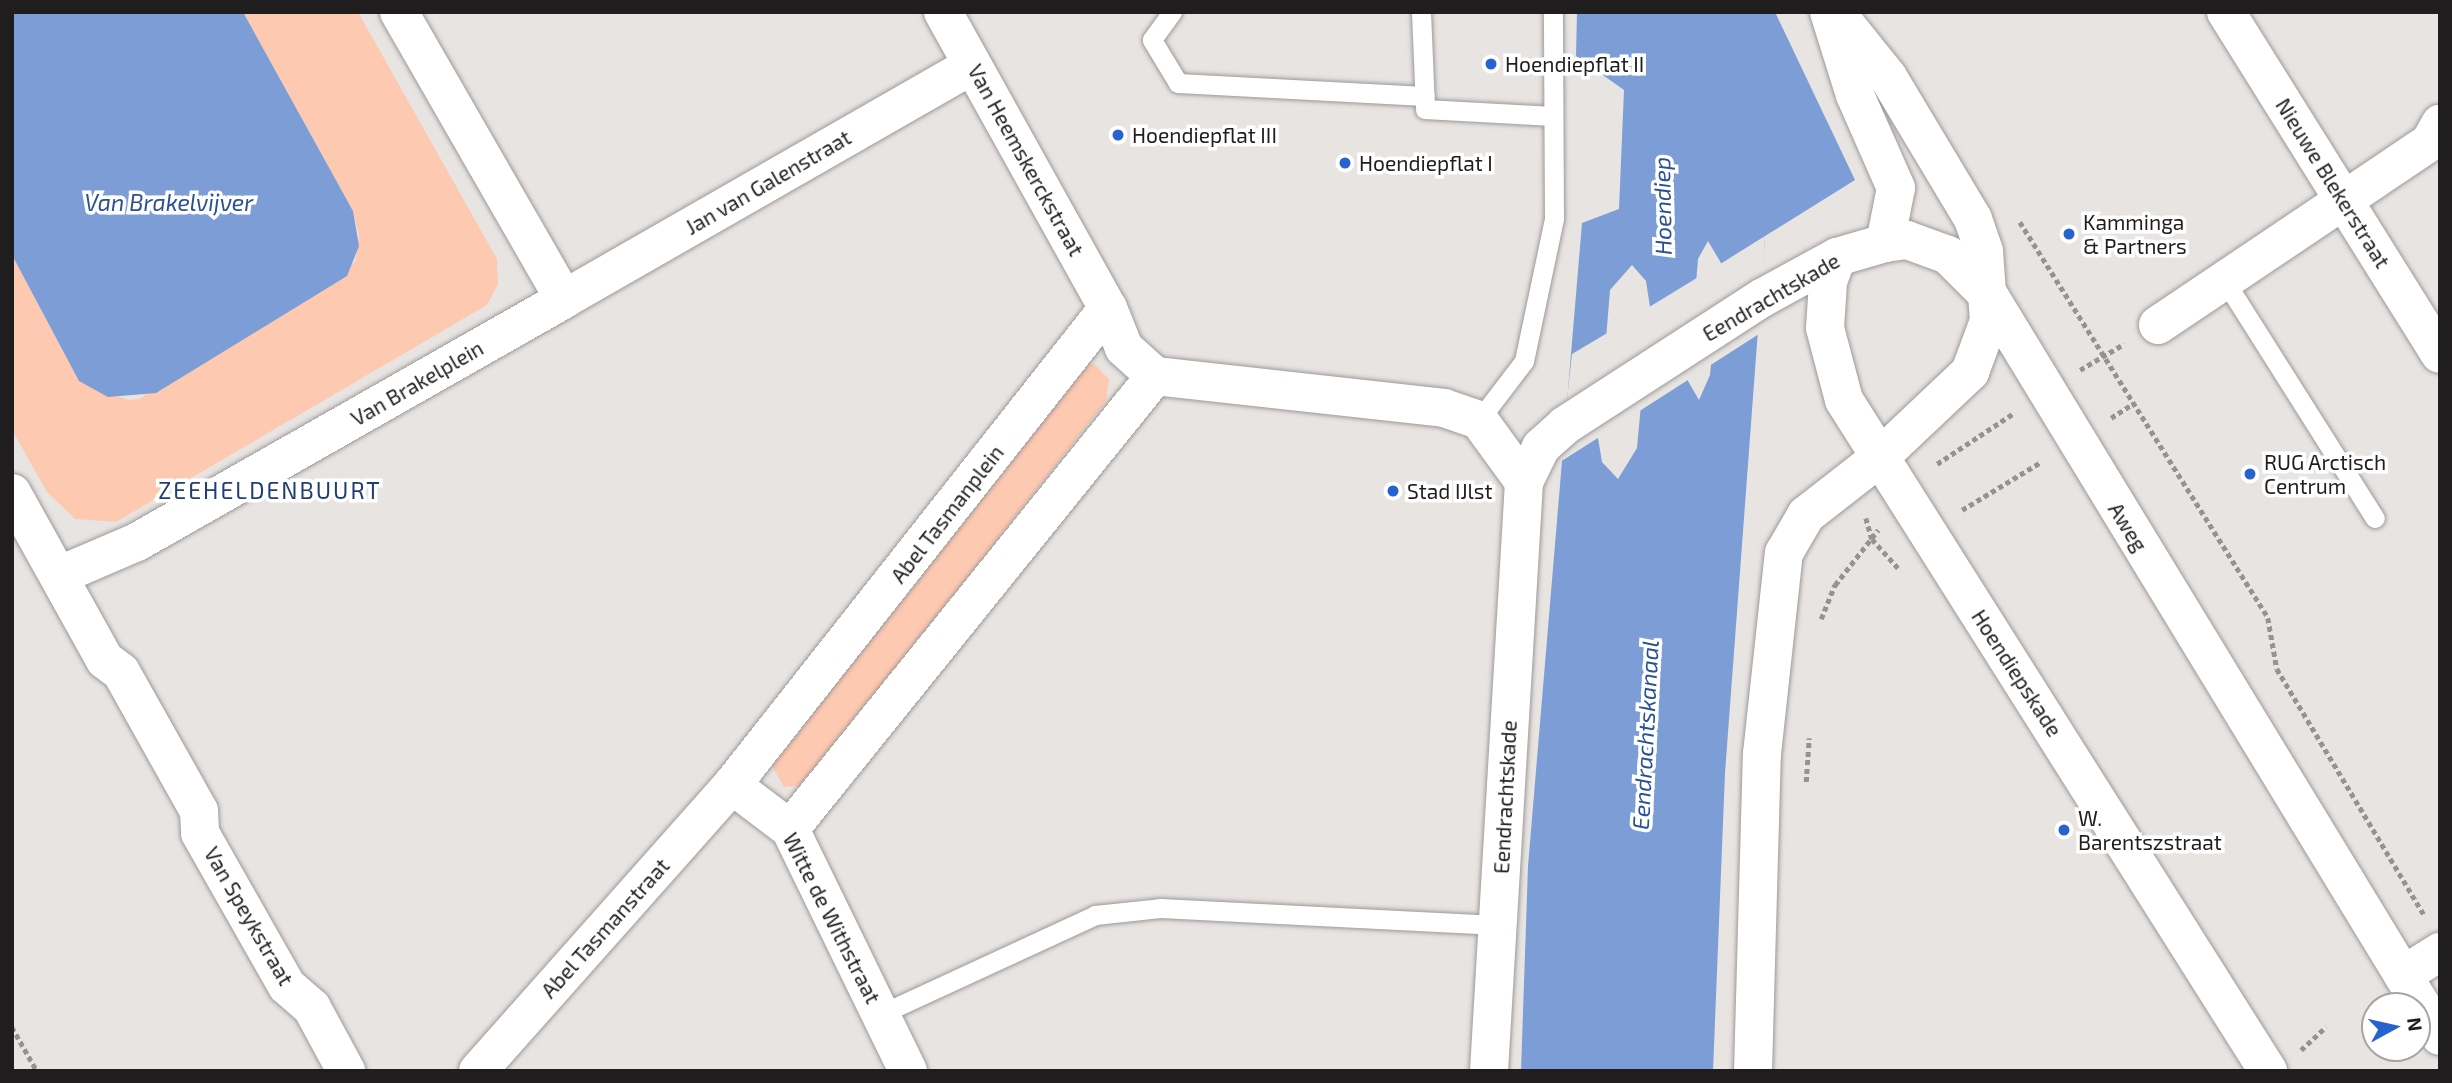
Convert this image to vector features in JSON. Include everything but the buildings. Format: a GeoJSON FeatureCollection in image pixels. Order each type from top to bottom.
{"type":"FeatureCollection","features":[{"type":"Feature","properties":{"kind":"street"},"geometry":{"type":"LineString","coordinates":[[399,12],[564,299]]}},
{"type":"Feature","properties":{"kind":"street","name":"Van Heemskerckstraat"},"geometry":{"type":"LineString","coordinates":[[943,12],[1108,308]]}},
{"type":"Feature","properties":{"kind":"street"},"geometry":{"type":"LineString","coordinates":[[1829,12],[1855,95],[1896,188],[1885,243]]}},
{"type":"Feature","properties":{"kind":"street","name":"Aweg"},"geometry":{"type":"LineString","coordinates":[[1835,12],[1888,77],[1973,219],[1990,297],[2045,392],[2440,1036]]}},
{"type":"Feature","properties":{"kind":"street","name":"Nieuwe Blekerstraat"},"geometry":{"type":"LineString","coordinates":[[2226,12],[2440,354]]}},
{"type":"Feature","properties":{"kind":"street","name":"Jan van Galenstraat"},"geometry":{"type":"LineString","coordinates":[[564,299],[972,65]]}},
{"type":"Feature","properties":{"kind":"street"},"geometry":{"type":"LineString","coordinates":[[2158,325],[2223,278],[2430,142],[2440,124]]}},
{"type":"Feature","properties":{"kind":"street","name":"Eendrachtskade"},"geometry":{"type":"LineString","coordinates":[[1489,1071],[1524,482],[1541,447],[1564,426],[1762,298],[1837,257],[1885,243],[1907,240],[1948,256],[1990,297]]}},
{"type":"Feature","properties":{"kind":"street","name":"Hoendiepskade"},"geometry":{"type":"LineString","coordinates":[[1837,257],[1824,305],[1832,365],[1878,459],[2268,1071]]}},
{"type":"Feature","properties":{"kind":"street"},"geometry":{"type":"LineString","coordinates":[[1753,1071],[1762,754],[1784,553],[1806,514],[1878,459],[1980,358],[1990,297]]}},
{"type":"Feature","properties":{"kind":"street","name":"Van Brakelplein"},"geometry":{"type":"LineString","coordinates":[[60,575],[136,542],[564,299]]}},
{"type":"Feature","properties":{"kind":"street"},"geometry":{"type":"LineString","coordinates":[[1108,308],[1124,348],[1155,376],[1444,408],[1479,420],[1524,482]]}},
{"type":"Feature","properties":{"kind":"street","name":"Abel Tasmanplein"},"geometry":{"type":"LineString","coordinates":[[733,786],[1108,308]]}},
{"type":"Feature","properties":{"kind":"street"},"geometry":{"type":"LineString","coordinates":[[790,829],[1155,376]]}},
{"type":"Feature","properties":{"kind":"street"},"geometry":{"type":"LineString","coordinates":[[12,493],[60,575]]}},
{"type":"Feature","properties":{"kind":"street","name":"Van Speykstraat"},"geometry":{"type":"LineString","coordinates":[[60,575],[200,811],[200,833],[287,986],[312,1008],[346,1071]]}},
{"type":"Feature","properties":{"kind":"street","name":"Witte de Withstraat"},"geometry":{"type":"LineString","coordinates":[[733,786],[790,829],[908,1071]]}},
{"type":"Feature","properties":{"kind":"street","name":"Abel Tasmanstraat"},"geometry":{"type":"LineString","coordinates":[[478,1071],[733,786]]}},
{"type":"Feature","properties":{"kind":"street"},"geometry":{"type":"LineString","coordinates":[[2403,975],[2436,941]]}},
{"type":"Feature","properties":{"kind":"lane"},"geometry":{"type":"LineString","coordinates":[[1171,12],[1152,40],[1178,83],[1424,96]]}},
{"type":"Feature","properties":{"kind":"lane"},"geometry":{"type":"LineString","coordinates":[[1421,12],[1425,109],[1553,116]]}},
{"type":"Feature","properties":{"kind":"lane"},"geometry":{"type":"LineString","coordinates":[[1479,420],[1524,361],[1554,219],[1553,12]]}},
{"type":"Feature","properties":{"kind":"lane"},"geometry":{"type":"LineString","coordinates":[[2223,278],[2375,518]]}},
{"type":"Feature","properties":{"kind":"lane"},"geometry":{"type":"LineString","coordinates":[[881,1014],[1095,915],[1160,908],[1498,925]]}},
{"type":"Feature","properties":{"kind":"path"},"geometry":{"type":"LineString","coordinates":[[1817,633],[1835,585],[1910,482],[2104,355],[2268,618],[2277,670],[2436,941]]}},
{"type":"Feature","properties":{"kind":"path"},"geometry":{"type":"LineString","coordinates":[[1895,564],[1925,533],[2134,403]]}},
{"type":"Feature","properties":{"kind":"path"},"geometry":{"type":"LineString","coordinates":[[1805,794],[1809,725]]}},
{"type":"Feature","properties":{"kind":"path"},"geometry":{"type":"LineString","coordinates":[[12,1027],[37,1071]]}},
{"type":"Feature","properties":{"kind":"shaded area"},"geometry":{"type":"Polygon","coordinates":[[[243,12],[358,12],[497,259],[498,284],[487,305],[116,522],[75,519],[47,492],[12,430],[12,255],[79,381],[128,400],[139,399],[355,262],[359,235],[353,211],[243,12]]]}},
{"type":"Feature","properties":{"kind":"shaded area"},"geometry":{"type":"Polygon","coordinates":[[[1084,364],[1094,364],[1109,379],[1106,401],[805,785],[784,787],[771,764],[1084,364]]]}},
{"type":"Feature","properties":{"kind":"water","name":"Van Brakelvijver"},"geometry":{"type":"Polygon","coordinates":[[[12,12],[243,12],[353,211],[359,246],[347,276],[156,393],[108,397],[79,381],[12,255],[12,12]]]}},
{"type":"Feature","properties":{"kind":"water"},"geometry":{"type":"Polygon","coordinates":[[[1577,12],[1775,12],[1855,180],[1765,236],[1725,773],[1713,1071],[1521,1071],[1528,866],[1582,223],[1619,209],[1624,90],[1576,56],[1577,12]],[[1708,241],[1698,259],[1688,381],[1699,400],[1710,375],[1721,263],[1708,241]],[[1632,265],[1610,290],[1598,438],[1602,462],[1618,479],[1637,448],[1650,307],[1646,281],[1632,265]]]}},
{"type":"Feature","properties":{"kind":"pier"},"geometry":{"type":"Polygon","coordinates":[[[1765,236],[1759,334],[1706,368],[1717,266],[1765,236]]]}},
{"type":"Feature","properties":{"kind":"pier"},"geometry":{"type":"Polygon","coordinates":[[[1700,276],[1691,378],[1638,412],[1646,309],[1700,276]]]}},
{"type":"Feature","properties":{"kind":"pier"},"geometry":{"type":"Polygon","coordinates":[[[1609,332],[1601,436],[1560,462],[1572,354],[1609,332]]]}},
{"type":"Feature","properties":{"kind":"place","name":"Hoendiepflat II"},"geometry":{"type":"Point","coordinates":[1491,64]}},
{"type":"Feature","properties":{"kind":"place","name":"Hoendiepflat III"},"geometry":{"type":"Point","coordinates":[1118,135]}},
{"type":"Feature","properties":{"kind":"place","name":"Hoendiepflat I"},"geometry":{"type":"Point","coordinates":[1345,163]}},
{"type":"Feature","properties":{"kind":"place","name":"Kamminga & Partners"},"geometry":{"type":"Point","coordinates":[2069,234]}},
{"type":"Feature","properties":{"kind":"place","name":"RUG Arctisch Centrum"},"geometry":{"type":"Point","coordinates":[2250,474]}},
{"type":"Feature","properties":{"kind":"place","name":"Stad IJlst"},"geometry":{"type":"Point","coordinates":[1393,491]}},
{"type":"Feature","properties":{"kind":"place","name":"W. Barentszstraat"},"geometry":{"type":"Point","coordinates":[2064,830]}},
{"type":"Feature","properties":{"kind":"district","name":"ZEEHELDENBUURT"},"geometry":{"type":"Point","coordinates":[270,490]}},
{"type":"Feature","properties":{"kind":"water label","name":"Hoendiep"},"geometry":{"type":"Point","coordinates":[1662,206]}},
{"type":"Feature","properties":{"kind":"water label","name":"Eendrachtskanaal"},"geometry":{"type":"Point","coordinates":[1645,735]}}]}
